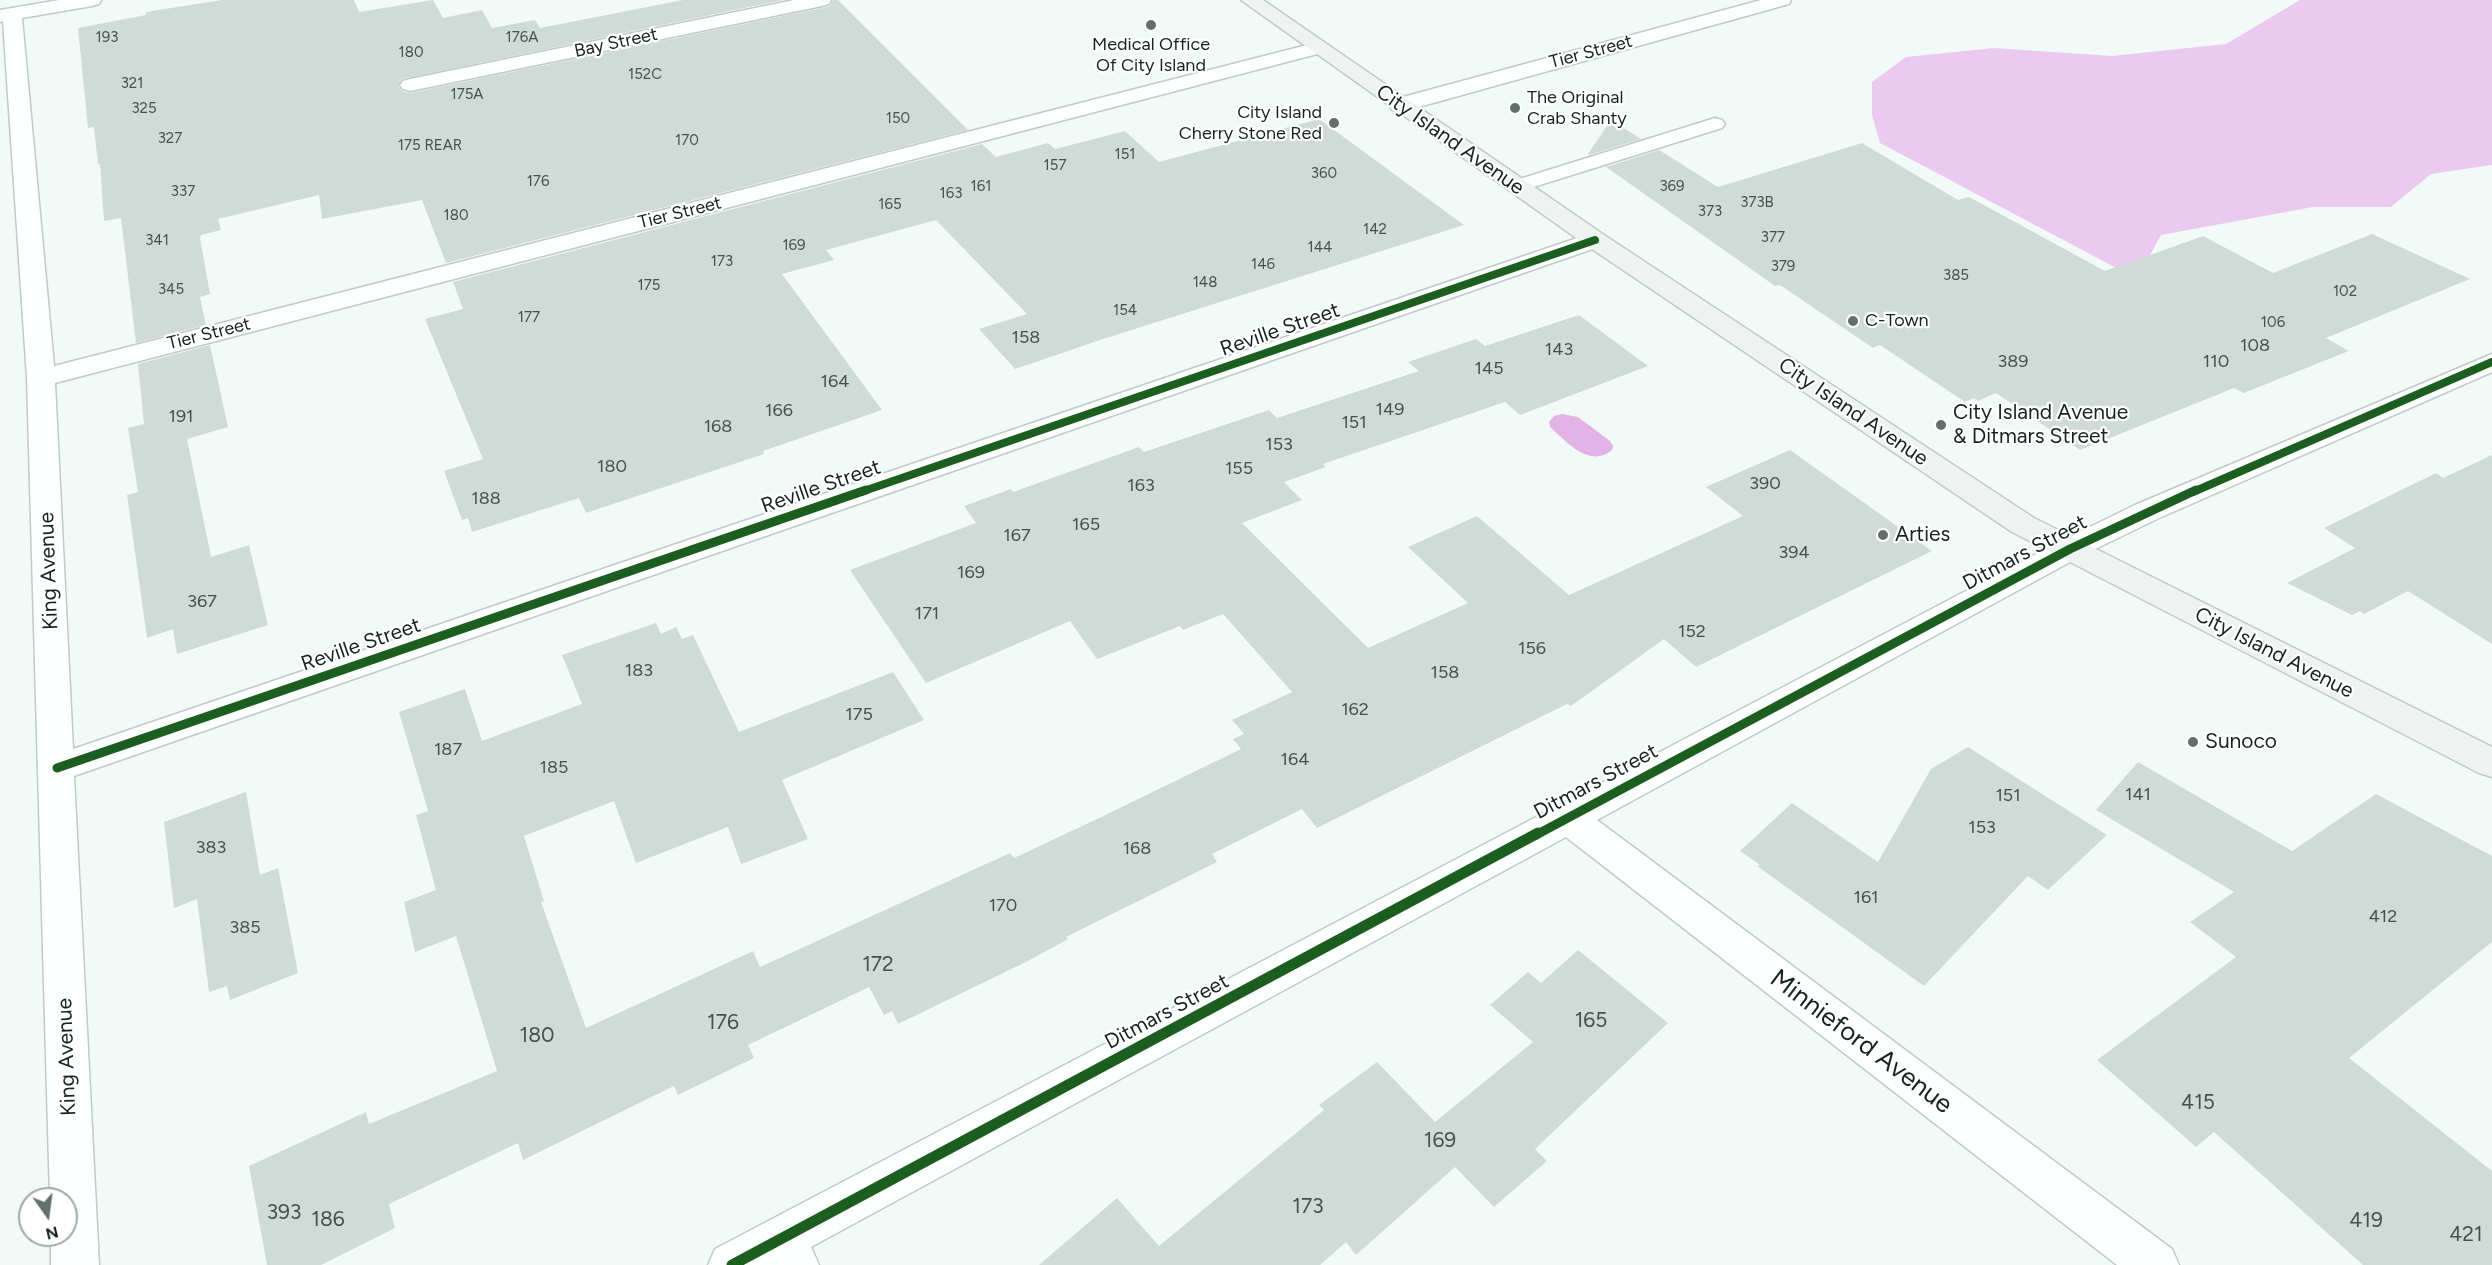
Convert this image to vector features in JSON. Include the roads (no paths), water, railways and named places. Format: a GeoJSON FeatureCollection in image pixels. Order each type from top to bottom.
{"type":"FeatureCollection","features":[{"type":"Feature","properties":{"kind":"main road","name":"City Island Avenue"},"geometry":{"type":"LineString","coordinates":[[1250,0],[1595,240],[2023,525],[2492,763]]}},
{"type":"Feature","properties":{"kind":"street","name":"Bay Street"},"geometry":{"type":"LineString","coordinates":[[410,85],[822,0]]}},
{"type":"Feature","properties":{"kind":"street","name":"Tier Street"},"geometry":{"type":"LineString","coordinates":[[1400,105],[1782,0]]}},
{"type":"Feature","properties":{"kind":"street"},"geometry":{"type":"LineString","coordinates":[[6,15],[84,1]]}},
{"type":"Feature","properties":{"kind":"street","name":"King Avenue"},"geometry":{"type":"LineString","coordinates":[[6,15],[41,378],[75,1265]]}},
{"type":"Feature","properties":{"kind":"street","name":"Tier Street"},"geometry":{"type":"LineString","coordinates":[[41,378],[1318,48]]}},
{"type":"Feature","properties":{"kind":"street","name":"Reville Street"},"geometry":{"type":"LineString","coordinates":[[57,768],[1595,240]]}},
{"type":"Feature","properties":{"kind":"street","name":"Ditmars Street"},"geometry":{"type":"LineString","coordinates":[[732,1265],[789,1251],[1568,818],[2070,549],[2146,512],[2492,362]]}},
{"type":"Feature","properties":{"kind":"street","name":"Minnieford Avenue"},"geometry":{"type":"LineString","coordinates":[[1568,818],[2155,1265]]}},
{"type":"Feature","properties":{"kind":"lane"},"geometry":{"type":"LineString","coordinates":[[1517,186],[1714,124]]}},
{"type":"Feature","properties":{"kind":"place","name":"Medical Office Of City Island"},"geometry":{"type":"Point","coordinates":[1151,25]}},
{"type":"Feature","properties":{"kind":"place","name":"The Original Crab Shanty"},"geometry":{"type":"Point","coordinates":[1515,108]}},
{"type":"Feature","properties":{"kind":"place","name":"City Island Cherry Stone Red"},"geometry":{"type":"Point","coordinates":[1334,123]}},
{"type":"Feature","properties":{"kind":"place","name":"C-Town"},"geometry":{"type":"Point","coordinates":[1853,321]}},
{"type":"Feature","properties":{"kind":"place","name":"City Island Avenue & Ditmars Street"},"geometry":{"type":"Point","coordinates":[1941,425]}},
{"type":"Feature","properties":{"kind":"place","name":"Arties"},"geometry":{"type":"Point","coordinates":[1883,535]}},
{"type":"Feature","properties":{"kind":"place","name":"Sunoco"},"geometry":{"type":"Point","coordinates":[2193,742]}}]}
